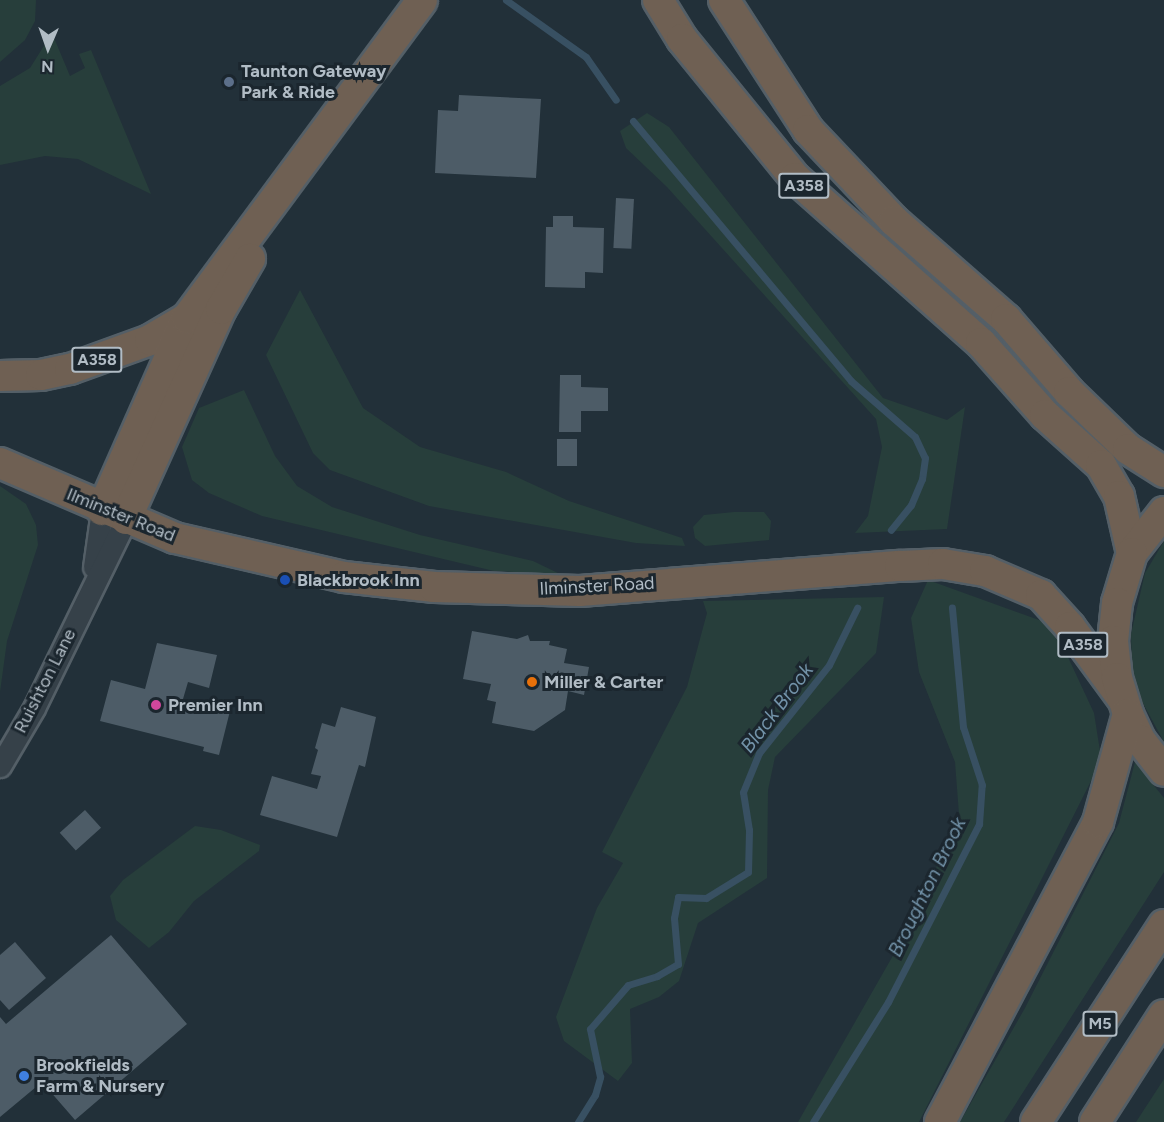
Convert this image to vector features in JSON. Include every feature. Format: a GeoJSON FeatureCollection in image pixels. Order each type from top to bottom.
{"type":"FeatureCollection","features":[{"type":"Feature","properties":{"kind":"highway","name":"A358"},"geometry":{"type":"LineString","coordinates":[[114,514],[187,318],[300,170],[422,0]]}},
{"type":"Feature","properties":{"kind":"highway","name":"A358"},"geometry":{"type":"LineString","coordinates":[[658,0],[682,39],[795,178],[981,342],[1045,416],[1101,465],[1119,496],[1132,553]]}},
{"type":"Feature","properties":{"kind":"highway","name":"A358"},"geometry":{"type":"LineString","coordinates":[[724,0],[808,130],[894,221],[1006,319],[1069,392],[1128,448],[1164,472]]}},
{"type":"Feature","properties":{"kind":"highway","name":"A358"},"geometry":{"type":"LineString","coordinates":[[114,514],[221,309],[300,170]]}},
{"type":"Feature","properties":{"kind":"highway","name":"A358"},"geometry":{"type":"LineString","coordinates":[[0,375],[41,375],[70,369],[150,340],[187,318]]}},
{"type":"Feature","properties":{"kind":"highway","name":"Ilminster Road"},"geometry":{"type":"LineString","coordinates":[[0,463],[114,514],[175,538],[294,568],[434,587],[580,591],[900,566],[943,564],[985,571],[1041,595],[1070,627],[1125,706]]}},
{"type":"Feature","properties":{"kind":"highway"},"geometry":{"type":"LineString","coordinates":[[1164,512],[1132,553],[1117,603],[1113,641],[1125,706],[1140,740],[1164,771]]}},
{"type":"Feature","properties":{"kind":"highway"},"geometry":{"type":"LineString","coordinates":[[940,1122],[1098,822],[1125,706]]}},
{"type":"Feature","properties":{"kind":"highway","name":"M5"},"geometry":{"type":"LineString","coordinates":[[1036,1122],[1164,925]]}},
{"type":"Feature","properties":{"kind":"highway","name":"M5"},"geometry":{"type":"LineString","coordinates":[[1095,1122],[1164,1015]]}},
{"type":"Feature","properties":{"kind":"street","name":"Ruishton Lane"},"geometry":{"type":"LineString","coordinates":[[0,766],[34,708],[88,594],[114,514]]}},
{"type":"Feature","properties":{"kind":"green space"},"geometry":{"type":"Polygon","coordinates":[[[0,0],[36,0],[35,21],[25,40],[0,62],[0,0]]]}},
{"type":"Feature","properties":{"kind":"green space"},"geometry":{"type":"Polygon","coordinates":[[[52,33],[70,76],[85,68],[79,54],[91,50],[151,194],[78,159],[45,156],[0,165],[0,86],[30,68],[52,33]]]}},
{"type":"Feature","properties":{"kind":"green space"},"geometry":{"type":"Polygon","coordinates":[[[647,113],[669,127],[883,398],[947,420],[965,407],[947,529],[855,533],[868,516],[882,447],[876,419],[667,187],[626,148],[620,131],[647,113]]]}},
{"type":"Feature","properties":{"kind":"green space"},"geometry":{"type":"Polygon","coordinates":[[[300,290],[363,408],[420,447],[506,472],[569,501],[682,538],[685,546],[636,543],[429,506],[330,470],[313,453],[266,355],[300,290]]]}},
{"type":"Feature","properties":{"kind":"green space"},"geometry":{"type":"Polygon","coordinates":[[[244,390],[275,456],[297,486],[332,507],[420,535],[533,561],[560,574],[494,571],[262,516],[209,493],[192,480],[182,447],[199,408],[244,390]]]}},
{"type":"Feature","properties":{"kind":"green space"},"geometry":{"type":"Polygon","coordinates":[[[0,486],[26,504],[36,525],[38,545],[7,641],[0,692],[0,486]]]}},
{"type":"Feature","properties":{"kind":"green space"},"geometry":{"type":"Polygon","coordinates":[[[764,512],[771,521],[769,540],[705,546],[695,538],[693,527],[704,515],[764,512]]]}},
{"type":"Feature","properties":{"kind":"green space"},"geometry":{"type":"Polygon","coordinates":[[[1164,541],[1164,742],[1139,696],[1132,667],[1131,634],[1145,573],[1164,541]]]}},
{"type":"Feature","properties":{"kind":"green space"},"geometry":{"type":"Polygon","coordinates":[[[928,580],[1053,625],[1094,713],[1100,751],[1094,775],[919,1122],[798,1122],[915,917],[959,814],[955,762],[919,672],[911,618],[928,580]]]}},
{"type":"Feature","properties":{"kind":"green space"},"geometry":{"type":"Polygon","coordinates":[[[884,597],[876,653],[775,757],[768,790],[767,878],[698,923],[679,981],[659,997],[630,1009],[632,1063],[618,1081],[564,1041],[556,1017],[597,908],[623,863],[602,852],[687,687],[707,613],[703,601],[884,597]]]}},
{"type":"Feature","properties":{"kind":"green space"},"geometry":{"type":"Polygon","coordinates":[[[1135,762],[1164,798],[1164,872],[1004,1122],[960,1122],[1025,1008],[1119,823],[1135,762]]]}},
{"type":"Feature","properties":{"kind":"green space"},"geometry":{"type":"Polygon","coordinates":[[[195,826],[221,830],[260,845],[259,851],[194,901],[169,932],[149,948],[116,920],[110,896],[123,880],[195,826]]]}},
{"type":"Feature","properties":{"kind":"green space"},"geometry":{"type":"Polygon","coordinates":[[[1164,1079],[1164,1122],[1136,1122],[1164,1079]]]}},
{"type":"Feature","properties":{"kind":"building"},"geometry":{"type":"Polygon","coordinates":[[[459,95],[541,99],[536,178],[435,173],[438,110],[458,111],[459,95]]]}},
{"type":"Feature","properties":{"kind":"building"},"geometry":{"type":"Polygon","coordinates":[[[616,198],[634,199],[631,249],[613,248],[616,198]]]}},
{"type":"Feature","properties":{"kind":"building"},"geometry":{"type":"Polygon","coordinates":[[[553,216],[573,216],[573,227],[604,228],[603,273],[585,272],[585,288],[545,287],[546,227],[553,227],[553,216]]]}},
{"type":"Feature","properties":{"kind":"building"},"geometry":{"type":"Polygon","coordinates":[[[560,375],[581,375],[581,387],[608,388],[608,411],[581,411],[581,432],[559,432],[560,375]]]}},
{"type":"Feature","properties":{"kind":"building"},"geometry":{"type":"Polygon","coordinates":[[[557,439],[577,439],[577,466],[557,466],[557,439]]]}},
{"type":"Feature","properties":{"kind":"building","name":"Miller & Carter"},"geometry":{"type":"Polygon","coordinates":[[[472,631],[517,639],[528,635],[530,641],[550,641],[549,645],[567,649],[564,663],[589,667],[584,695],[568,691],[565,710],[534,731],[492,723],[496,702],[487,700],[491,684],[463,679],[472,631]]]}},
{"type":"Feature","properties":{"kind":"building","name":"Premier Inn"},"geometry":{"type":"Polygon","coordinates":[[[157,643],[217,655],[209,688],[188,682],[183,699],[230,711],[219,755],[203,751],[204,747],[100,721],[111,680],[145,689],[157,643]]]}},
{"type":"Feature","properties":{"kind":"building"},"geometry":{"type":"Polygon","coordinates":[[[341,707],[376,717],[365,767],[359,765],[337,837],[260,815],[272,776],[317,789],[321,776],[311,774],[322,723],[335,727],[341,707]]]}},
{"type":"Feature","properties":{"kind":"building"},"geometry":{"type":"Polygon","coordinates":[[[85,810],[101,828],[76,851],[60,833],[85,810]]]}},
{"type":"Feature","properties":{"kind":"building"},"geometry":{"type":"Polygon","coordinates":[[[111,935],[187,1024],[75,1120],[42,1082],[0,1117],[0,1017],[6,1024],[111,935]]]}},
{"type":"Feature","properties":{"kind":"building"},"geometry":{"type":"Polygon","coordinates":[[[15,942],[46,978],[9,1010],[0,1000],[0,955],[15,942]]]}},
{"type":"Feature","properties":{"kind":"waterway"},"geometry":{"type":"LineString","coordinates":[[506,0],[586,57],[616,100]]}},
{"type":"Feature","properties":{"kind":"waterway"},"geometry":{"type":"LineString","coordinates":[[633,121],[851,381],[915,437],[925,458],[922,479],[911,505],[891,530]]}},
{"type":"Feature","properties":{"kind":"waterway","name":"Black Brook"},"geometry":{"type":"LineString","coordinates":[[578,1122],[595,1095],[600,1077],[590,1029],[628,985],[657,976],[678,964],[674,918],[678,897],[706,898],[748,872],[749,830],[743,792],[759,753],[829,665],[857,608]]}},
{"type":"Feature","properties":{"kind":"waterway","name":"Broughton Brook"},"geometry":{"type":"LineString","coordinates":[[813,1122],[888,1002],[979,824],[982,785],[963,727],[952,608]]}},
{"type":"Feature","properties":{"kind":"place","name":"Taunton Gateway Park & Ride"},"geometry":{"type":"Point","coordinates":[229,82]}},
{"type":"Feature","properties":{"kind":"place","name":"Blackbrook Inn"},"geometry":{"type":"Point","coordinates":[285,580]}},
{"type":"Feature","properties":{"kind":"place","name":"Miller & Carter"},"geometry":{"type":"Point","coordinates":[532,682]}},
{"type":"Feature","properties":{"kind":"place","name":"Premier Inn"},"geometry":{"type":"Point","coordinates":[156,705]}},
{"type":"Feature","properties":{"kind":"place","name":"Brookfields Farm & Nursery"},"geometry":{"type":"Point","coordinates":[24,1076]}}]}
